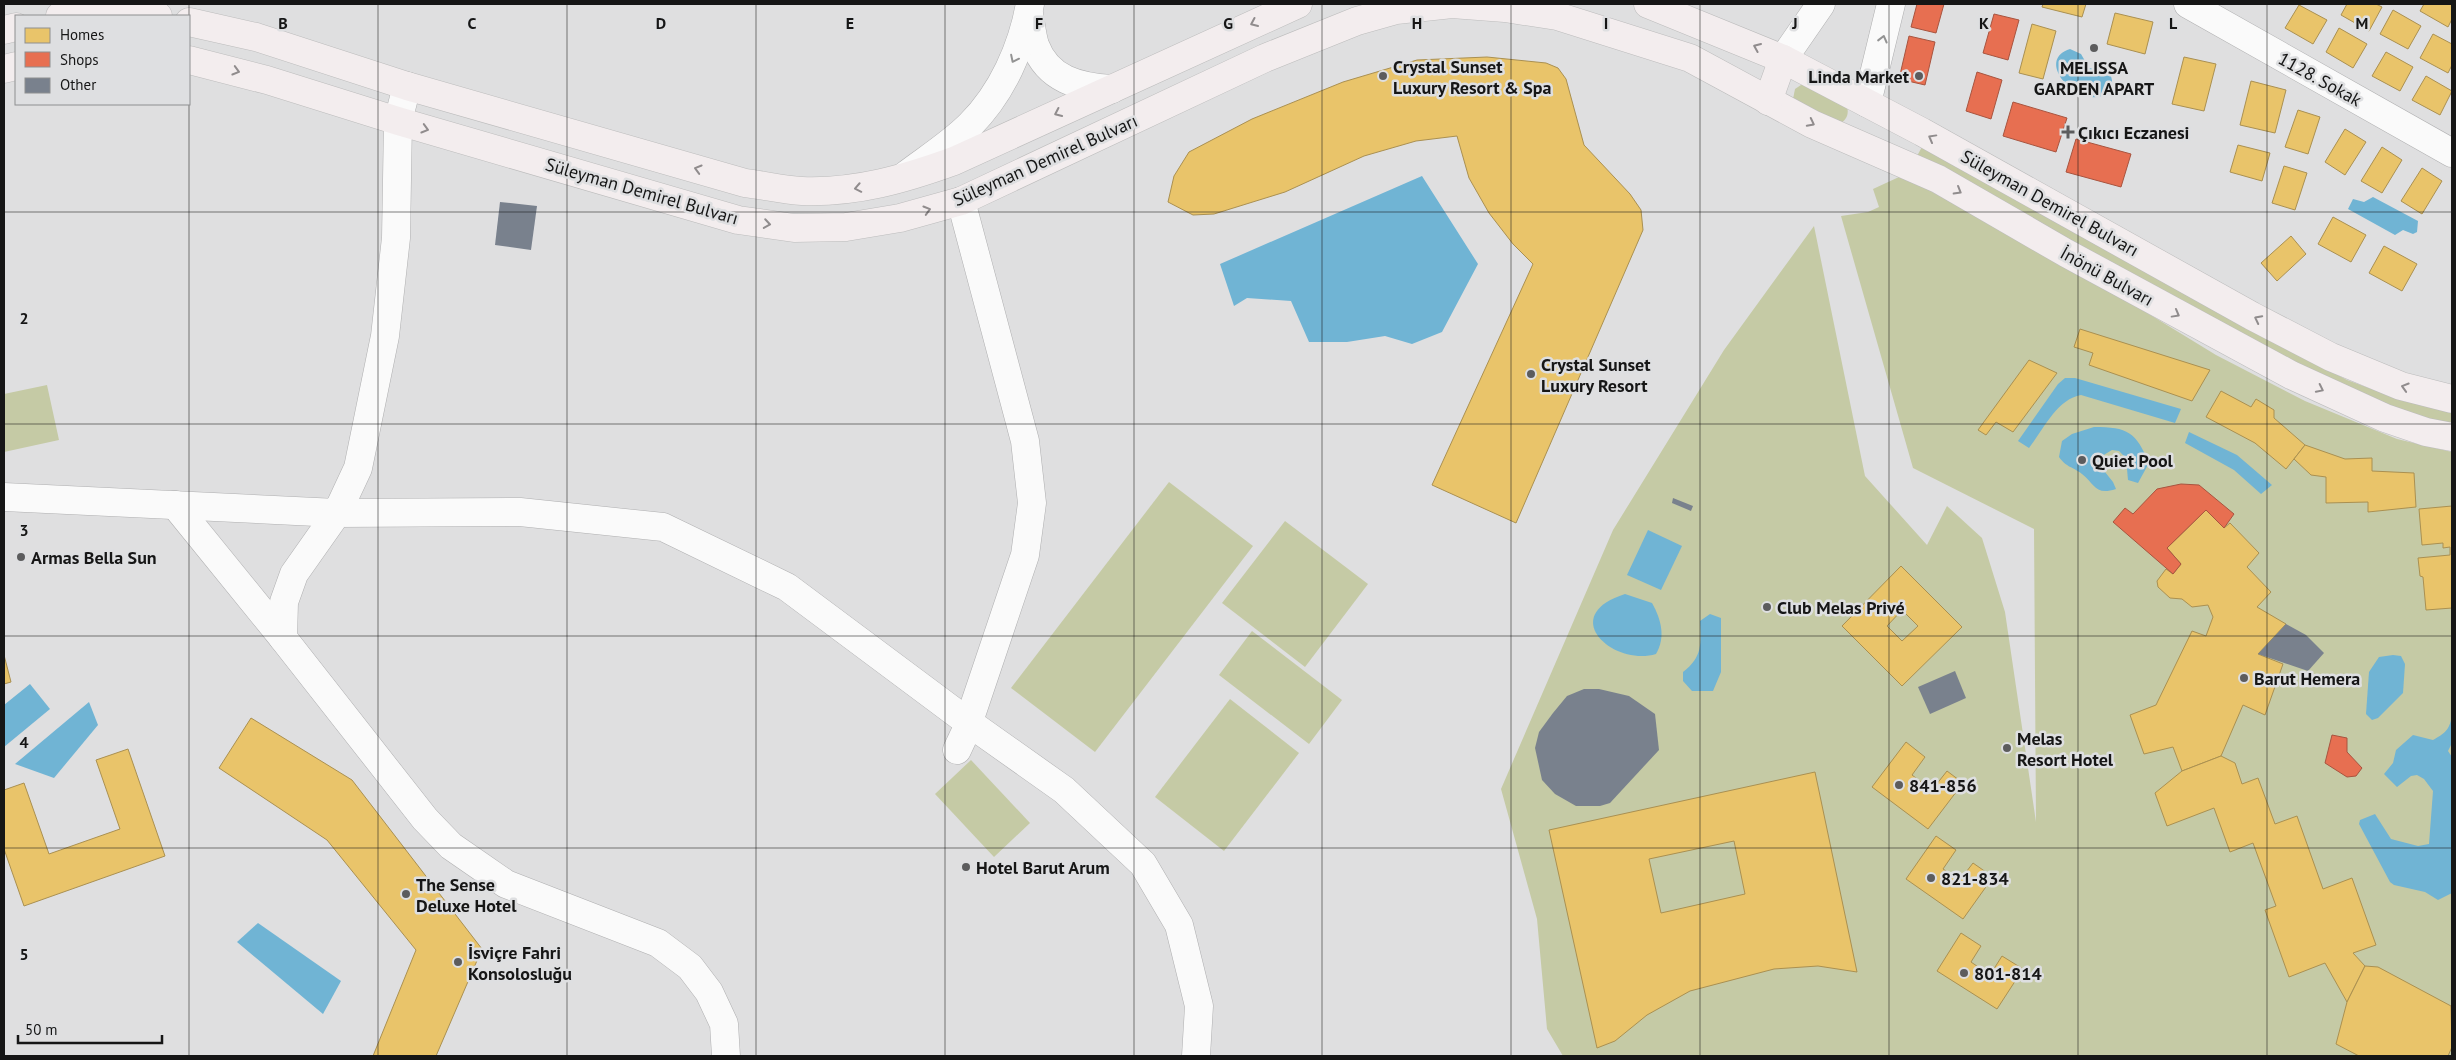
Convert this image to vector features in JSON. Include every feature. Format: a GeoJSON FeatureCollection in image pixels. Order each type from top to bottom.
{"type":"FeatureCollection","features":[{"type":"Feature","properties":{"kind":"main road","name":"Süleyman Demirel Bulvarı"},"geometry":{"type":"LineString","coordinates":[[190,22],[256,37],[408,86],[745,183],[810,191],[849,190],[898,180],[954,161],[1298,4]]}},
{"type":"Feature","properties":{"kind":"main road","name":"Süleyman Demirel Bulvarı"},"geometry":{"type":"LineString","coordinates":[[190,60],[267,80],[398,121],[738,220],[794,228],[846,227],[900,218],[961,201],[1265,58],[1357,21],[1396,10],[1452,4],[1505,8],[1557,16],[1690,58],[1768,100]]}},
{"type":"Feature","properties":{"kind":"main road","name":"Süleyman Demirel Bulvarı"},"geometry":{"type":"LineString","coordinates":[[1648,4],[1783,59],[1922,132],[2252,316],[2331,357],[2401,386],[2452,399]]}},
{"type":"Feature","properties":{"kind":"main road"},"geometry":{"type":"LineString","coordinates":[[73,15],[111,12],[146,15]]}},
{"type":"Feature","properties":{"kind":"main road"},"geometry":{"type":"LineString","coordinates":[[1768,100],[1783,59]]}},
{"type":"Feature","properties":{"kind":"main road","name":"İnönü Bulvarı"},"geometry":{"type":"LineString","coordinates":[[1768,100],[1854,144],[1904,163],[1938,180],[2066,253],[2290,375],[2385,418],[2426,432],[2452,437]]}},
{"type":"Feature","properties":{"kind":"main road"},"geometry":{"type":"LineString","coordinates":[[1854,144],[1867,104]]}},
{"type":"Feature","properties":{"kind":"street"},"geometry":{"type":"LineString","coordinates":[[1783,59],[1820,4]]}},
{"type":"Feature","properties":{"kind":"street"},"geometry":{"type":"LineString","coordinates":[[1867,104],[1891,4]]}},
{"type":"Feature","properties":{"kind":"street","name":"1128. Sokak"},"geometry":{"type":"LineString","coordinates":[[2188,4],[2452,153]]}},
{"type":"Feature","properties":{"kind":"street"},"geometry":{"type":"LineString","coordinates":[[1030,8],[1035,46],[1048,68],[1068,82],[1085,87],[1112,89]]}},
{"type":"Feature","properties":{"kind":"street"},"geometry":{"type":"LineString","coordinates":[[898,180],[970,126],[988,103],[1004,80],[1018,50],[1030,8]]}},
{"type":"Feature","properties":{"kind":"street"},"geometry":{"type":"LineString","coordinates":[[283,638],[284,602],[294,574],[337,513],[358,468],[385,336],[396,238],[398,121],[408,86]]}},
{"type":"Feature","properties":{"kind":"street"},"geometry":{"type":"LineString","coordinates":[[957,750],[1025,556],[1032,503],[1025,441],[961,201]]}},
{"type":"Feature","properties":{"kind":"street"},"geometry":{"type":"LineString","coordinates":[[4,497],[337,513],[520,512],[663,527],[787,587],[968,722],[1064,790],[1143,864],[1179,925],[1199,1006],[1196,1056]]}},
{"type":"Feature","properties":{"kind":"street"},"geometry":{"type":"LineString","coordinates":[[175,505],[283,638],[425,819],[451,846],[506,884],[658,943],[690,967],[709,992],[724,1024],[726,1056]]}},
{"type":"Feature","properties":{"kind":"green space"},"geometry":{"type":"Polygon","coordinates":[[[1804,83],[1847,106],[1848,114],[1840,124],[1793,99],[1795,89],[1804,83]]]}},
{"type":"Feature","properties":{"kind":"green space"},"geometry":{"type":"Polygon","coordinates":[[[1923,145],[2244,325],[2347,380],[2399,399],[2452,410],[2452,424],[2436,421],[2348,392],[1917,156],[1923,145]]]}},
{"type":"Feature","properties":{"kind":"green space"},"geometry":{"type":"Polygon","coordinates":[[[1899,177],[1920,185],[2144,311],[2216,355],[2305,401],[2397,439],[2452,452],[2452,1056],[1563,1056],[1547,1029],[1537,919],[1501,789],[1613,530],[1724,350],[1814,226],[1865,476],[1927,545],[1947,506],[1982,538],[2005,612],[2036,822],[2034,529],[1913,468],[1841,216],[1868,212],[1879,207],[1873,189],[1899,177]]]}},
{"type":"Feature","properties":{"kind":"green space"},"geometry":{"type":"Polygon","coordinates":[[[47,385],[59,440],[4,452],[4,394],[47,385]]]}},
{"type":"Feature","properties":{"kind":"green space"},"geometry":{"type":"Polygon","coordinates":[[[1169,482],[1253,546],[1095,752],[1011,688],[1169,482]]]}},
{"type":"Feature","properties":{"kind":"green space"},"geometry":{"type":"Polygon","coordinates":[[[1285,521],[1368,584],[1305,667],[1222,603],[1285,521]]]}},
{"type":"Feature","properties":{"kind":"green space"},"geometry":{"type":"Polygon","coordinates":[[[1252,631],[1342,700],[1309,744],[1219,675],[1252,631]]]}},
{"type":"Feature","properties":{"kind":"green space"},"geometry":{"type":"Polygon","coordinates":[[[1230,699],[1299,753],[1224,851],[1155,797],[1230,699]]]}},
{"type":"Feature","properties":{"kind":"green space"},"geometry":{"type":"Polygon","coordinates":[[[971,760],[1030,823],[994,857],[935,794],[971,760]]]}},
{"type":"Feature","properties":{"kind":"water"},"geometry":{"type":"Polygon","coordinates":[[[2070,49],[2081,54],[2089,68],[2104,69],[2109,72],[2112,83],[2107,93],[2097,97],[2085,96],[2074,91],[2065,83],[2058,73],[2056,64],[2060,55],[2070,49]]]}},
{"type":"Feature","properties":{"kind":"water"},"geometry":{"type":"Polygon","coordinates":[[[1422,176],[1478,264],[1442,332],[1412,344],[1385,336],[1347,342],[1309,342],[1291,301],[1247,298],[1234,306],[1220,264],[1422,176]]]}},
{"type":"Feature","properties":{"kind":"water"},"geometry":{"type":"Polygon","coordinates":[[[2373,197],[2418,221],[2417,232],[2413,234],[2403,230],[2395,235],[2348,209],[2353,199],[2364,202],[2373,197]]]}},
{"type":"Feature","properties":{"kind":"water"},"geometry":{"type":"Polygon","coordinates":[[[2065,378],[2075,378],[2181,409],[2175,423],[2081,395],[2065,402],[2051,416],[2029,448],[2018,441],[2058,384],[2065,378]]]}},
{"type":"Feature","properties":{"kind":"water","name":"Quiet Pool"},"geometry":{"type":"Polygon","coordinates":[[[2094,427],[2123,430],[2140,444],[2149,463],[2138,483],[2128,480],[2126,458],[2119,451],[2112,450],[2102,456],[2101,467],[2116,489],[2109,491],[2099,490],[2082,474],[2062,461],[2059,457],[2062,441],[2072,434],[2094,427]]]}},
{"type":"Feature","properties":{"kind":"water"},"geometry":{"type":"Polygon","coordinates":[[[2189,432],[2237,455],[2272,485],[2261,494],[2234,470],[2185,443],[2189,432]]]}},
{"type":"Feature","properties":{"kind":"water"},"geometry":{"type":"Polygon","coordinates":[[[1648,530],[1682,546],[1661,590],[1627,575],[1648,530]]]}},
{"type":"Feature","properties":{"kind":"water"},"geometry":{"type":"Polygon","coordinates":[[[1625,594],[1652,603],[1660,622],[1662,635],[1656,654],[1640,656],[1624,653],[1610,647],[1599,637],[1593,626],[1595,614],[1605,603],[1625,594]]]}},
{"type":"Feature","properties":{"kind":"water"},"geometry":{"type":"Polygon","coordinates":[[[1710,614],[1721,618],[1721,672],[1713,691],[1692,691],[1683,681],[1683,672],[1694,661],[1699,649],[1700,621],[1710,614]]]}},
{"type":"Feature","properties":{"kind":"water"},"geometry":{"type":"Polygon","coordinates":[[[2401,656],[2405,664],[2403,693],[2378,718],[2372,720],[2366,714],[2369,672],[2379,657],[2401,656]]]}},
{"type":"Feature","properties":{"kind":"water"},"geometry":{"type":"Polygon","coordinates":[[[30,684],[50,709],[4,747],[4,705],[30,684]]]}},
{"type":"Feature","properties":{"kind":"water"},"geometry":{"type":"Polygon","coordinates":[[[89,702],[98,725],[54,778],[15,764],[89,702]]]}},
{"type":"Feature","properties":{"kind":"water"},"geometry":{"type":"Polygon","coordinates":[[[2452,711],[2452,743],[2448,751],[2452,757],[2452,893],[2438,900],[2425,892],[2394,885],[2390,882],[2359,824],[2360,820],[2375,814],[2391,839],[2418,846],[2429,844],[2433,791],[2424,779],[2417,775],[2411,776],[2397,787],[2384,774],[2393,763],[2396,750],[2413,735],[2433,740],[2445,732],[2450,725],[2452,711]]]}},
{"type":"Feature","properties":{"kind":"water"},"geometry":{"type":"Polygon","coordinates":[[[258,923],[341,981],[323,1014],[237,942],[258,923]]]}},
{"type":"Feature","properties":{"kind":"building: Homes"},"geometry":{"type":"Polygon","coordinates":[[[2043,4],[2086,4],[2082,17],[2042,7],[2043,4]]]}},
{"type":"Feature","properties":{"kind":"building: Homes"},"geometry":{"type":"Polygon","coordinates":[[[2347,4],[2376,4],[2382,7],[2369,31],[2341,15],[2347,4]]]}},
{"type":"Feature","properties":{"kind":"building: Homes"},"geometry":{"type":"Polygon","coordinates":[[[2424,4],[2452,4],[2452,19],[2448,27],[2420,11],[2424,4]]]}},
{"type":"Feature","properties":{"kind":"building: Homes"},"geometry":{"type":"Polygon","coordinates":[[[2299,5],[2327,20],[2313,44],[2285,28],[2299,5]]]}},
{"type":"Feature","properties":{"kind":"building: Homes"},"geometry":{"type":"Polygon","coordinates":[[[2393,10],[2421,26],[2408,49],[2380,34],[2393,10]]]}},
{"type":"Feature","properties":{"kind":"building: Homes"},"geometry":{"type":"Polygon","coordinates":[[[2115,13],[2153,22],[2145,54],[2107,44],[2115,13]]]}},
{"type":"Feature","properties":{"kind":"building: Homes"},"geometry":{"type":"Polygon","coordinates":[[[2032,24],[2056,31],[2043,79],[2019,73],[2032,24]]]}},
{"type":"Feature","properties":{"kind":"building: Homes"},"geometry":{"type":"Polygon","coordinates":[[[2339,28],[2367,44],[2353,68],[2326,52],[2339,28]]]}},
{"type":"Feature","properties":{"kind":"building: Homes"},"geometry":{"type":"Polygon","coordinates":[[[2433,34],[2452,44],[2452,65],[2448,73],[2420,58],[2433,34]]]}},
{"type":"Feature","properties":{"kind":"building: Homes"},"geometry":{"type":"Polygon","coordinates":[[[2386,52],[2413,67],[2400,91],[2372,76],[2386,52]]]}},
{"type":"Feature","properties":{"kind":"building: Homes","name":"Crystal Sunset Luxury Resort"},"geometry":{"type":"Polygon","coordinates":[[[1487,57],[1546,63],[1558,68],[1566,79],[1584,145],[1630,194],[1641,210],[1643,230],[1516,523],[1432,485],[1533,264],[1513,244],[1489,213],[1469,178],[1457,136],[1416,141],[1364,156],[1285,192],[1214,214],[1193,215],[1168,202],[1174,176],[1189,152],[1252,119],[1343,82],[1417,60],[1487,57]]]}},
{"type":"Feature","properties":{"kind":"building: Homes"},"geometry":{"type":"Polygon","coordinates":[[[2184,57],[2216,64],[2204,111],[2172,104],[2184,57]]]}},
{"type":"Feature","properties":{"kind":"building: Homes"},"geometry":{"type":"Polygon","coordinates":[[[2426,76],[2452,91],[2440,115],[2412,100],[2426,76]]]}},
{"type":"Feature","properties":{"kind":"building: Homes"},"geometry":{"type":"Polygon","coordinates":[[[2251,81],[2286,90],[2275,133],[2240,125],[2251,81]]]}},
{"type":"Feature","properties":{"kind":"building: Homes"},"geometry":{"type":"Polygon","coordinates":[[[2298,110],[2320,117],[2308,154],[2285,147],[2298,110]]]}},
{"type":"Feature","properties":{"kind":"building: Homes"},"geometry":{"type":"Polygon","coordinates":[[[2345,129],[2366,142],[2345,175],[2325,162],[2345,129]]]}},
{"type":"Feature","properties":{"kind":"building: Homes"},"geometry":{"type":"Polygon","coordinates":[[[2238,145],[2270,153],[2262,181],[2230,172],[2238,145]]]}},
{"type":"Feature","properties":{"kind":"building: Homes"},"geometry":{"type":"Polygon","coordinates":[[[2382,147],[2402,160],[2382,193],[2361,181],[2382,147]]]}},
{"type":"Feature","properties":{"kind":"building: Homes"},"geometry":{"type":"Polygon","coordinates":[[[2284,166],[2307,173],[2295,210],[2272,203],[2284,166]]]}},
{"type":"Feature","properties":{"kind":"building: Homes"},"geometry":{"type":"Polygon","coordinates":[[[2422,168],[2442,181],[2422,214],[2401,201],[2422,168]]]}},
{"type":"Feature","properties":{"kind":"building: Homes"},"geometry":{"type":"Polygon","coordinates":[[[2333,217],[2366,235],[2351,262],[2318,244],[2333,217]]]}},
{"type":"Feature","properties":{"kind":"building: Homes"},"geometry":{"type":"Polygon","coordinates":[[[2291,236],[2306,254],[2277,281],[2261,263],[2291,236]]]}},
{"type":"Feature","properties":{"kind":"building: Homes"},"geometry":{"type":"Polygon","coordinates":[[[2384,246],[2417,264],[2402,291],[2369,273],[2384,246]]]}},
{"type":"Feature","properties":{"kind":"building: Homes"},"geometry":{"type":"Polygon","coordinates":[[[2080,329],[2210,370],[2192,401],[2089,365],[2093,353],[2074,347],[2080,329]]]}},
{"type":"Feature","properties":{"kind":"building: Homes"},"geometry":{"type":"Polygon","coordinates":[[[2029,360],[2057,373],[2013,432],[1996,422],[1986,435],[1978,430],[2029,360]]]}},
{"type":"Feature","properties":{"kind":"building: Homes"},"geometry":{"type":"Polygon","coordinates":[[[2221,391],[2251,407],[2256,399],[2274,410],[2274,418],[2305,445],[2286,469],[2255,443],[2206,417],[2221,391]]]}},
{"type":"Feature","properties":{"kind":"building: Homes"},"geometry":{"type":"Polygon","coordinates":[[[2305,445],[2345,459],[2372,458],[2372,471],[2414,473],[2416,507],[2368,512],[2368,502],[2326,503],[2326,477],[2311,475],[2294,459],[2305,445]]]}},
{"type":"Feature","properties":{"kind":"building: Homes"},"geometry":{"type":"Polygon","coordinates":[[[2452,506],[2452,608],[2426,610],[2423,577],[2420,576],[2418,558],[2450,555],[2450,547],[2443,548],[2443,543],[2422,545],[2419,509],[2452,506]]]}},
{"type":"Feature","properties":{"kind":"building: Homes"},"geometry":{"type":"Polygon","coordinates":[[[2206,510],[2224,528],[2230,523],[2259,553],[2247,567],[2271,592],[2257,607],[2286,624],[2258,654],[2283,664],[2265,715],[2243,705],[2221,756],[2182,771],[2173,747],[2144,754],[2130,715],[2156,705],[2192,631],[2206,636],[2213,617],[2208,605],[2192,607],[2182,599],[2170,598],[2158,587],[2157,581],[2166,569],[2173,574],[2181,564],[2167,548],[2206,510]]]}},
{"type":"Feature","properties":{"kind":"building: Homes"},"geometry":{"type":"Polygon","coordinates":[[[1901,566],[1962,627],[1902,686],[1842,626],[1901,566]],[[1902,610],[1887,626],[1902,641],[1918,626],[1902,610]]]}},
{"type":"Feature","properties":{"kind":"building: Homes"},"geometry":{"type":"Polygon","coordinates":[[[4,655],[11,682],[4,684],[4,655]]]}},
{"type":"Feature","properties":{"kind":"building: Homes","name":"The Sense Deluxe Hotel"},"geometry":{"type":"Polygon","coordinates":[[[251,718],[352,780],[482,949],[436,1056],[373,1056],[416,950],[327,840],[219,768],[251,718]]]}},
{"type":"Feature","properties":{"kind":"building: Homes","name":"841-856"},"geometry":{"type":"Polygon","coordinates":[[[1906,742],[1925,757],[1912,775],[1932,790],[1947,771],[1963,783],[1928,829],[1872,787],[1906,742]]]}},
{"type":"Feature","properties":{"kind":"building: Homes"},"geometry":{"type":"Polygon","coordinates":[[[128,749],[165,856],[24,906],[4,849],[4,790],[24,783],[49,854],[120,829],[96,760],[128,749]]]}},
{"type":"Feature","properties":{"kind":"building: Homes"},"geometry":{"type":"Polygon","coordinates":[[[2221,756],[2235,763],[2242,784],[2258,778],[2275,824],[2297,816],[2323,889],[2352,878],[2376,945],[2353,953],[2365,966],[2347,1002],[2325,963],[2289,977],[2265,910],[2276,906],[2253,843],[2230,852],[2214,808],[2167,826],[2155,793],[2182,771],[2221,756]]]}},
{"type":"Feature","properties":{"kind":"building: Homes"},"geometry":{"type":"Polygon","coordinates":[[[1815,772],[1857,972],[1818,966],[1774,969],[1690,991],[1647,1015],[1615,1041],[1597,1048],[1549,830],[1815,772]],[[1734,841],[1649,859],[1661,913],[1745,894],[1734,841]]]}},
{"type":"Feature","properties":{"kind":"building: Homes","name":"821-834"},"geometry":{"type":"Polygon","coordinates":[[[1936,836],[1956,850],[1943,869],[1960,880],[1973,863],[1993,877],[1963,919],[1906,879],[1936,836]]]}},
{"type":"Feature","properties":{"kind":"building: Homes","name":"801-814"},"geometry":{"type":"Polygon","coordinates":[[[1961,933],[1981,946],[1971,962],[1990,975],[2002,956],[2023,969],[1997,1009],[1937,971],[1961,933]]]}},
{"type":"Feature","properties":{"kind":"building: Homes"},"geometry":{"type":"Polygon","coordinates":[[[2365,966],[2378,967],[2451,1006],[2452,1047],[2448,1056],[2359,1056],[2336,1044],[2347,1002],[2365,966]]]}},
{"type":"Feature","properties":{"kind":"building: Shops"},"geometry":{"type":"Polygon","coordinates":[[[1917,4],[1944,4],[1936,33],[1911,27],[1917,4]]]}},
{"type":"Feature","properties":{"kind":"building: Shops"},"geometry":{"type":"Polygon","coordinates":[[[1994,14],[2019,20],[2008,60],[1983,53],[1994,14]]]}},
{"type":"Feature","properties":{"kind":"building: Shops"},"geometry":{"type":"Polygon","coordinates":[[[1909,36],[1935,42],[1925,85],[1899,79],[1909,36]]]}},
{"type":"Feature","properties":{"kind":"building: Shops"},"geometry":{"type":"Polygon","coordinates":[[[1977,72],[2002,80],[1991,119],[1966,111],[1977,72]]]}},
{"type":"Feature","properties":{"kind":"building: Shops"},"geometry":{"type":"Polygon","coordinates":[[[2013,102],[2067,118],[2056,152],[2003,136],[2013,102]]]}},
{"type":"Feature","properties":{"kind":"building: Shops"},"geometry":{"type":"Polygon","coordinates":[[[2076,139],[2131,154],[2121,187],[2066,172],[2076,139]]]}},
{"type":"Feature","properties":{"kind":"building: Shops"},"geometry":{"type":"Polygon","coordinates":[[[2181,484],[2199,485],[2234,514],[2224,528],[2206,510],[2167,548],[2181,564],[2173,574],[2113,522],[2125,508],[2133,514],[2157,489],[2181,484]]]}},
{"type":"Feature","properties":{"kind":"building: Shops"},"geometry":{"type":"Polygon","coordinates":[[[2332,735],[2347,738],[2347,752],[2362,768],[2356,776],[2347,777],[2325,763],[2332,735]]]}},
{"type":"Feature","properties":{"kind":"building: Other"},"geometry":{"type":"Polygon","coordinates":[[[500,202],[537,206],[531,250],[495,245],[500,202]]]}},
{"type":"Feature","properties":{"kind":"building: Other"},"geometry":{"type":"Polygon","coordinates":[[[1673,498],[1693,506],[1691,511],[1672,503],[1673,498]]]}},
{"type":"Feature","properties":{"kind":"building: Other"},"geometry":{"type":"Polygon","coordinates":[[[2286,624],[2306,635],[2324,653],[2308,671],[2258,654],[2286,624]]]}},
{"type":"Feature","properties":{"kind":"building: Other"},"geometry":{"type":"Polygon","coordinates":[[[1955,671],[1966,698],[1930,714],[1918,687],[1955,671]]]}},
{"type":"Feature","properties":{"kind":"building: Other"},"geometry":{"type":"Polygon","coordinates":[[[1584,689],[1599,689],[1629,696],[1655,714],[1659,750],[1610,803],[1600,806],[1576,806],[1555,794],[1542,780],[1535,748],[1539,732],[1567,696],[1584,689]]]}},
{"type":"Feature","properties":{"kind":"place","name":"MELISSA GARDEN APART"},"geometry":{"type":"Point","coordinates":[2094,48]}},
{"type":"Feature","properties":{"kind":"place","name":"Crystal Sunset Luxury Resort & Spa"},"geometry":{"type":"Point","coordinates":[1383,76]}},
{"type":"Feature","properties":{"kind":"place","name":"Linda Market"},"geometry":{"type":"Point","coordinates":[1919,76]}},
{"type":"Feature","properties":{"kind":"place","name":"Çıkıcı Eczanesi"},"geometry":{"type":"Point","coordinates":[2068,132]}},
{"type":"Feature","properties":{"kind":"place","name":"Crystal Sunset Luxury Resort"},"geometry":{"type":"Point","coordinates":[1531,374]}},
{"type":"Feature","properties":{"kind":"place","name":"Quiet Pool"},"geometry":{"type":"Point","coordinates":[2082,460]}},
{"type":"Feature","properties":{"kind":"place","name":"Armas Bella Sun"},"geometry":{"type":"Point","coordinates":[21,557]}},
{"type":"Feature","properties":{"kind":"place","name":"Club Melas Privé"},"geometry":{"type":"Point","coordinates":[1767,607]}},
{"type":"Feature","properties":{"kind":"place","name":"Barut Hemera"},"geometry":{"type":"Point","coordinates":[2244,678]}},
{"type":"Feature","properties":{"kind":"place","name":"Melas Resort Hotel"},"geometry":{"type":"Point","coordinates":[2007,748]}},
{"type":"Feature","properties":{"kind":"place","name":"841-856"},"geometry":{"type":"Point","coordinates":[1899,785]}},
{"type":"Feature","properties":{"kind":"place","name":"Hotel Barut Arum"},"geometry":{"type":"Point","coordinates":[966,867]}},
{"type":"Feature","properties":{"kind":"place","name":"821-834"},"geometry":{"type":"Point","coordinates":[1931,878]}},
{"type":"Feature","properties":{"kind":"place","name":"The Sense Deluxe Hotel"},"geometry":{"type":"Point","coordinates":[406,894]}},
{"type":"Feature","properties":{"kind":"place","name":"İsviçre Fahri Konsolosluğu"},"geometry":{"type":"Point","coordinates":[458,962]}},
{"type":"Feature","properties":{"kind":"place","name":"801-814"},"geometry":{"type":"Point","coordinates":[1964,973]}}]}
